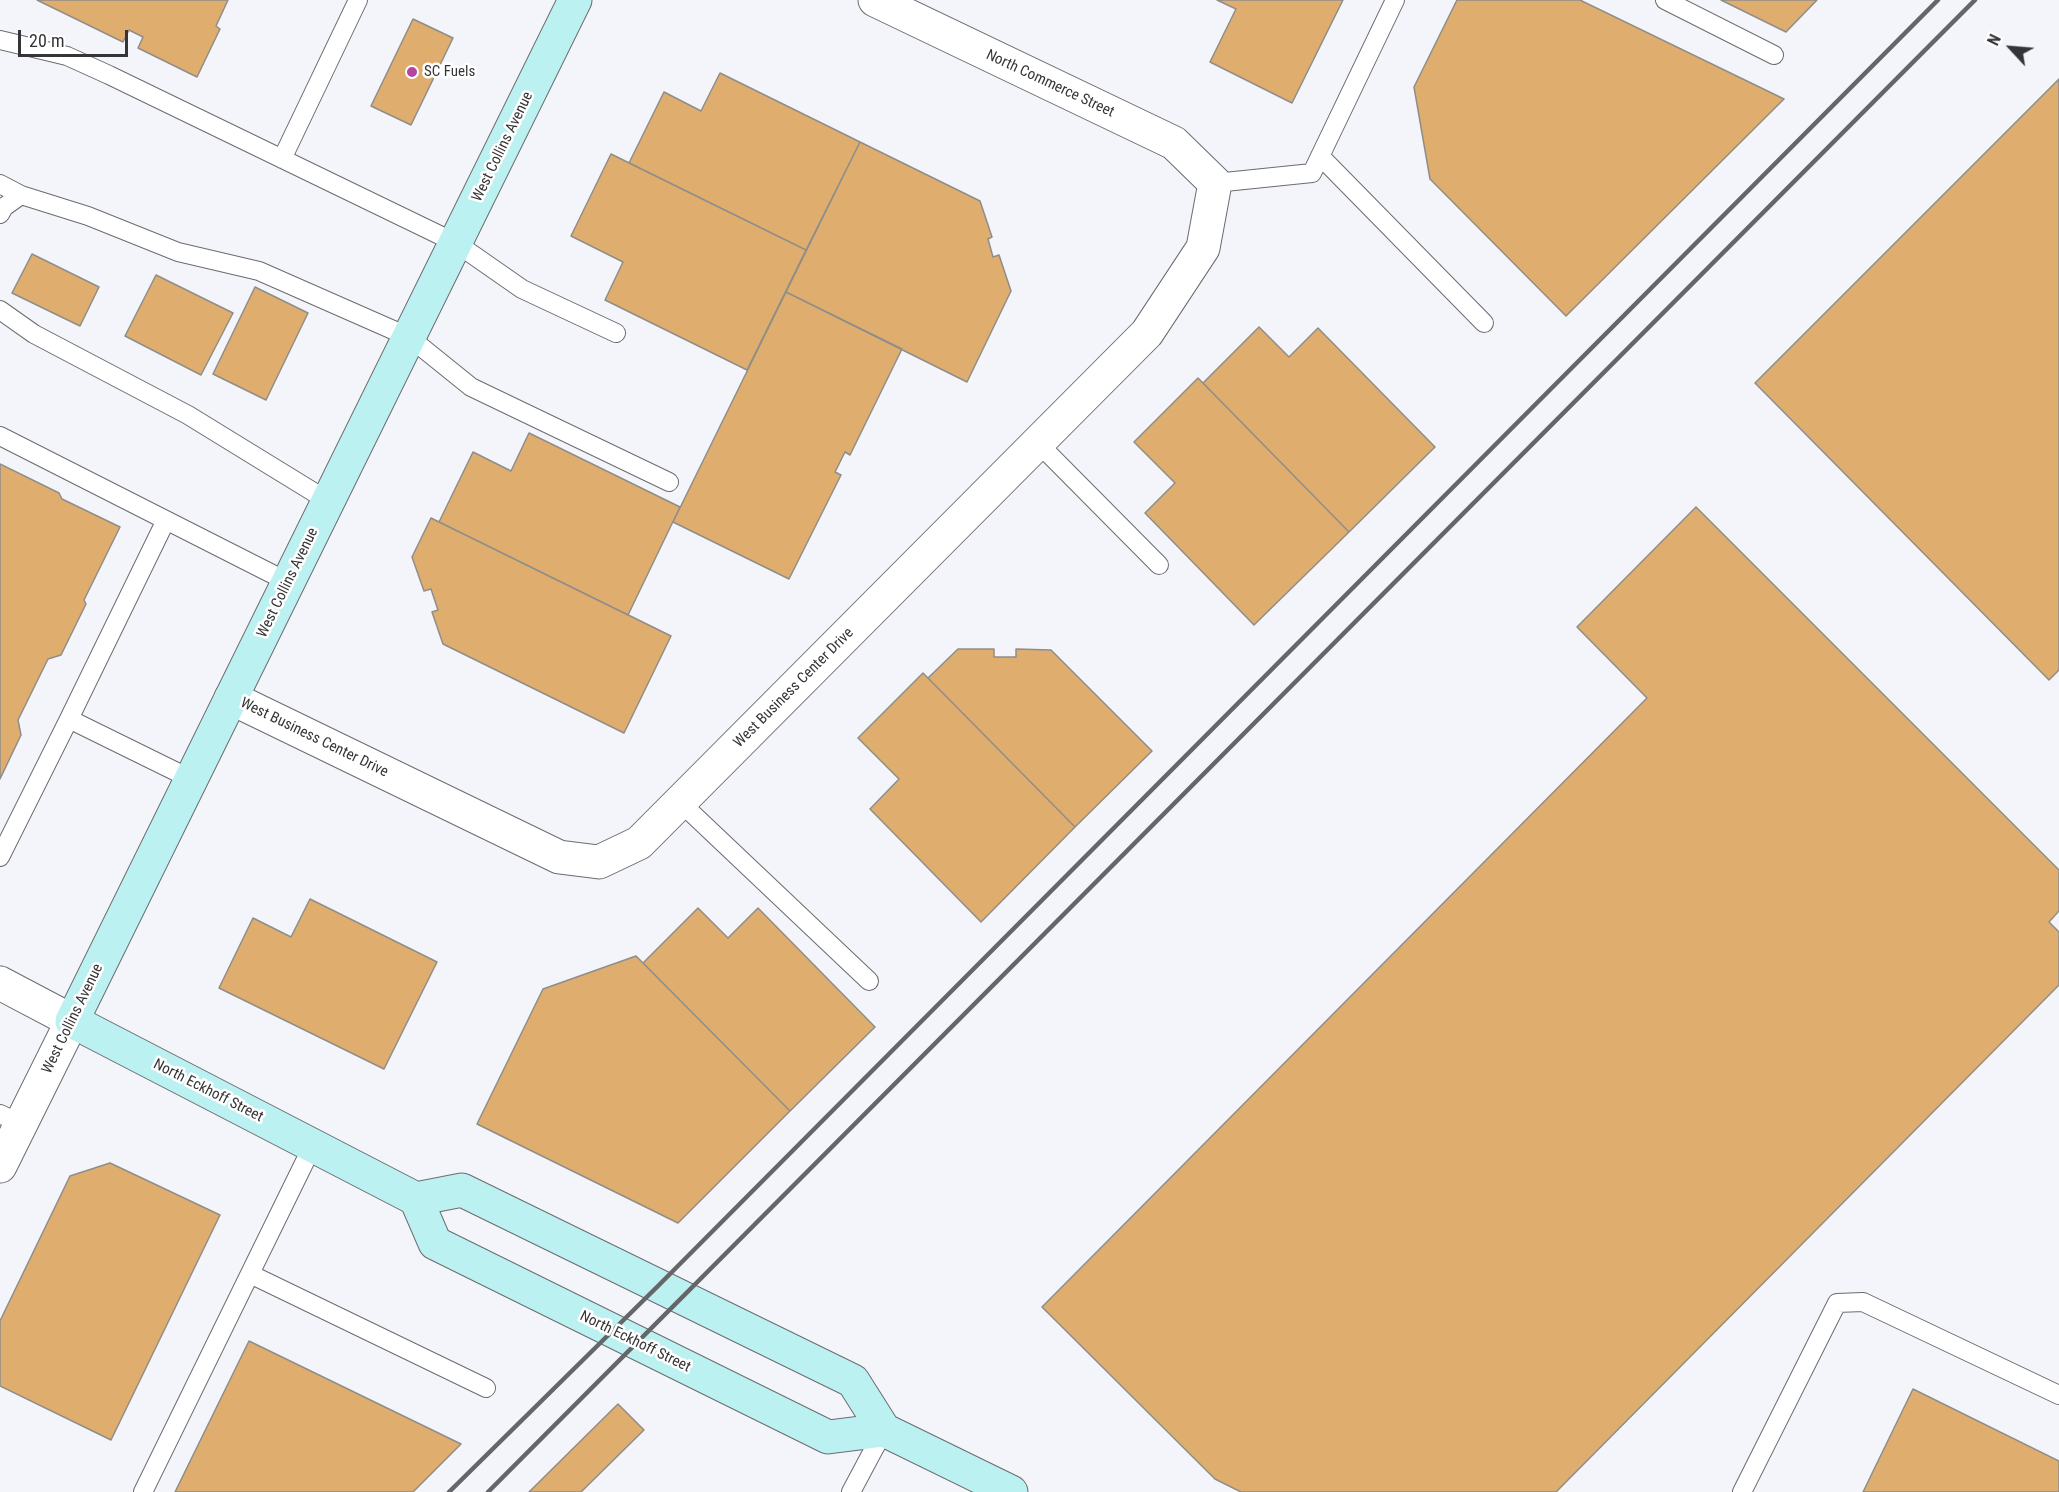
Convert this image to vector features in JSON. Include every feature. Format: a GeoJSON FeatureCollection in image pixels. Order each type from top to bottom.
{"type":"FeatureCollection","features":[{"type":"Feature","properties":{"kind":"street","name":"West Collins Avenue"},"geometry":{"type":"LineString","coordinates":[[0,1166],[10,1119],[72,1021],[576,0]]}},
{"type":"Feature","properties":{"kind":"street","name":"North Commerce Street"},"geometry":{"type":"LineString","coordinates":[[874,0],[1174,143],[1215,183]]}},
{"type":"Feature","properties":{"kind":"street","name":"West Business Center Drive"},"geometry":{"type":"LineString","coordinates":[[231,698],[559,857],[599,862],[639,843],[1147,333],[1203,248],[1215,183]]}},
{"type":"Feature","properties":{"kind":"street","name":"North Eckhoff Street"},"geometry":{"type":"LineString","coordinates":[[0,983],[416,1199],[435,1243],[828,1437],[884,1430]]}},
{"type":"Feature","properties":{"kind":"street"},"geometry":{"type":"LineString","coordinates":[[416,1199],[462,1190],[853,1381],[884,1430],[1011,1492]]}},
{"type":"Feature","properties":{"kind":"lane"},"geometry":{"type":"LineString","coordinates":[[282,159],[358,0]]}},
{"type":"Feature","properties":{"kind":"lane"},"geometry":{"type":"LineString","coordinates":[[1215,183],[1312,173],[1395,0]]}},
{"type":"Feature","properties":{"kind":"lane"},"geometry":{"type":"LineString","coordinates":[[1665,0],[1774,55]]}},
{"type":"Feature","properties":{"kind":"lane"},"geometry":{"type":"LineString","coordinates":[[0,40],[68,56],[456,243],[522,289],[616,333]]}},
{"type":"Feature","properties":{"kind":"lane"},"geometry":{"type":"LineString","coordinates":[[1320,156],[1484,323]]}},
{"type":"Feature","properties":{"kind":"lane"},"geometry":{"type":"LineString","coordinates":[[0,184],[21,195],[88,216],[178,252],[260,271],[409,337],[471,387],[669,482]]}},
{"type":"Feature","properties":{"kind":"lane"},"geometry":{"type":"LineString","coordinates":[[0,214],[4,207],[21,195]]}},
{"type":"Feature","properties":{"kind":"lane"},"geometry":{"type":"LineString","coordinates":[[0,310],[34,334],[188,415],[328,501]]}},
{"type":"Feature","properties":{"kind":"lane"},"geometry":{"type":"LineString","coordinates":[[0,436],[288,582]]}},
{"type":"Feature","properties":{"kind":"lane"},"geometry":{"type":"LineString","coordinates":[[1038,443],[1159,566]]}},
{"type":"Feature","properties":{"kind":"lane"},"geometry":{"type":"LineString","coordinates":[[0,857],[166,520]]}},
{"type":"Feature","properties":{"kind":"lane"},"geometry":{"type":"LineString","coordinates":[[69,719],[191,779]]}},
{"type":"Feature","properties":{"kind":"lane"},"geometry":{"type":"LineString","coordinates":[[680,802],[869,981]]}},
{"type":"Feature","properties":{"kind":"lane"},"geometry":{"type":"LineString","coordinates":[[143,1492],[313,1145]]}},
{"type":"Feature","properties":{"kind":"lane"},"geometry":{"type":"LineString","coordinates":[[250,1274],[486,1388]]}},
{"type":"Feature","properties":{"kind":"lane"},"geometry":{"type":"LineString","coordinates":[[1742,1492],[1838,1303],[1863,1302],[2059,1395]]}},
{"type":"Feature","properties":{"kind":"lane"},"geometry":{"type":"LineString","coordinates":[[851,1492],[884,1430]]}},
{"type":"Feature","properties":{"kind":"building"},"geometry":{"type":"Polygon","coordinates":[[[37,0],[228,0],[216,26],[220,29],[197,77],[138,48],[143,37],[129,30],[123,42],[37,0]]]}},
{"type":"Feature","properties":{"kind":"building"},"geometry":{"type":"Polygon","coordinates":[[[1217,0],[1343,0],[1292,103],[1210,62],[1236,9],[1217,0]]]}},
{"type":"Feature","properties":{"kind":"building"},"geometry":{"type":"Polygon","coordinates":[[[1457,0],[1580,0],[1784,99],[1566,316],[1430,179],[1414,87],[1457,0]]]}},
{"type":"Feature","properties":{"kind":"building"},"geometry":{"type":"Polygon","coordinates":[[[1721,0],[1817,0],[1786,32],[1721,0]]]}},
{"type":"Feature","properties":{"kind":"building","name":"SC Fuels"},"geometry":{"type":"Polygon","coordinates":[[[413,19],[453,38],[411,125],[371,106],[413,19]]]}},
{"type":"Feature","properties":{"kind":"building"},"geometry":{"type":"Polygon","coordinates":[[[720,73],[860,142],[806,250],[629,163],[664,92],[701,111],[720,73]]]}},
{"type":"Feature","properties":{"kind":"building"},"geometry":{"type":"Polygon","coordinates":[[[2059,79],[2059,670],[2049,680],[1755,383],[2059,79]]]}},
{"type":"Feature","properties":{"kind":"building"},"geometry":{"type":"Polygon","coordinates":[[[860,142],[980,201],[992,237],[988,239],[993,257],[999,255],[1011,291],[967,382],[786,292],[860,142]]]}},
{"type":"Feature","properties":{"kind":"building"},"geometry":{"type":"Polygon","coordinates":[[[611,154],[806,250],[747,370],[605,300],[623,262],[571,236],[611,154]]]}},
{"type":"Feature","properties":{"kind":"building"},"geometry":{"type":"Polygon","coordinates":[[[32,254],[99,287],[80,326],[12,293],[32,254]]]}},
{"type":"Feature","properties":{"kind":"building"},"geometry":{"type":"Polygon","coordinates":[[[156,275],[233,313],[201,375],[125,336],[156,275]]]}},
{"type":"Feature","properties":{"kind":"building"},"geometry":{"type":"Polygon","coordinates":[[[255,287],[308,313],[266,400],[213,374],[255,287]]]}},
{"type":"Feature","properties":{"kind":"building"},"geometry":{"type":"Polygon","coordinates":[[[786,292],[902,349],[850,455],[845,452],[835,472],[841,475],[789,579],[673,522],[786,292]]]}},
{"type":"Feature","properties":{"kind":"building"},"geometry":{"type":"Polygon","coordinates":[[[1259,327],[1289,357],[1318,328],[1435,447],[1349,532],[1203,383],[1259,327]]]}},
{"type":"Feature","properties":{"kind":"building"},"geometry":{"type":"Polygon","coordinates":[[[1198,378],[1349,532],[1254,625],[1145,513],[1175,483],[1134,442],[1198,378]]]}},
{"type":"Feature","properties":{"kind":"building"},"geometry":{"type":"Polygon","coordinates":[[[529,433],[680,507],[628,615],[439,522],[473,452],[511,471],[529,433]]]}},
{"type":"Feature","properties":{"kind":"building"},"geometry":{"type":"Polygon","coordinates":[[[0,464],[59,493],[62,499],[120,527],[84,600],[86,604],[61,655],[48,659],[18,720],[21,735],[0,779],[0,464]]]}},
{"type":"Feature","properties":{"kind":"building"},"geometry":{"type":"Polygon","coordinates":[[[1696,507],[2059,870],[2059,911],[2049,922],[2059,932],[2059,985],[1556,1492],[1241,1492],[1215,1479],[1042,1307],[1647,698],[1577,627],[1696,507]]]}},
{"type":"Feature","properties":{"kind":"building"},"geometry":{"type":"Polygon","coordinates":[[[431,518],[671,636],[624,733],[443,644],[432,612],[438,610],[431,589],[424,591],[412,557],[431,518]]]}},
{"type":"Feature","properties":{"kind":"building"},"geometry":{"type":"Polygon","coordinates":[[[958,649],[994,649],[994,657],[1016,657],[1016,649],[1051,650],[1152,751],[1075,827],[928,678],[958,649]]]}},
{"type":"Feature","properties":{"kind":"building"},"geometry":{"type":"Polygon","coordinates":[[[923,673],[1075,827],[981,922],[870,809],[899,779],[858,738],[923,673]]]}},
{"type":"Feature","properties":{"kind":"building"},"geometry":{"type":"Polygon","coordinates":[[[310,899],[437,962],[384,1069],[219,988],[253,918],[291,937],[310,899]]]}},
{"type":"Feature","properties":{"kind":"building"},"geometry":{"type":"Polygon","coordinates":[[[698,908],[728,938],[758,908],[875,1027],[790,1111],[643,963],[698,908]]]}},
{"type":"Feature","properties":{"kind":"building"},"geometry":{"type":"Polygon","coordinates":[[[636,956],[790,1111],[678,1223],[477,1124],[543,989],[636,956]]]}},
{"type":"Feature","properties":{"kind":"building"},"geometry":{"type":"Polygon","coordinates":[[[110,1163],[220,1215],[111,1440],[0,1386],[0,1321],[70,1176],[110,1163]]]}},
{"type":"Feature","properties":{"kind":"building"},"geometry":{"type":"Polygon","coordinates":[[[249,1341],[461,1444],[413,1492],[175,1492],[249,1341]]]}},
{"type":"Feature","properties":{"kind":"building"},"geometry":{"type":"Polygon","coordinates":[[[1913,1389],[2059,1461],[2059,1492],[1863,1492],[1913,1389]]]}},
{"type":"Feature","properties":{"kind":"building"},"geometry":{"type":"Polygon","coordinates":[[[618,1404],[644,1430],[581,1492],[529,1492],[618,1404]]]}},
{"type":"Feature","properties":{"kind":"railway"},"geometry":{"type":"LineString","coordinates":[[449,1492],[658,1286],[1938,0]]}},
{"type":"Feature","properties":{"kind":"railway"},"geometry":{"type":"LineString","coordinates":[[488,1492],[1975,0]]}},
{"type":"Feature","properties":{"kind":"place","name":"SC Fuels"},"geometry":{"type":"Point","coordinates":[412,72]}}]}
